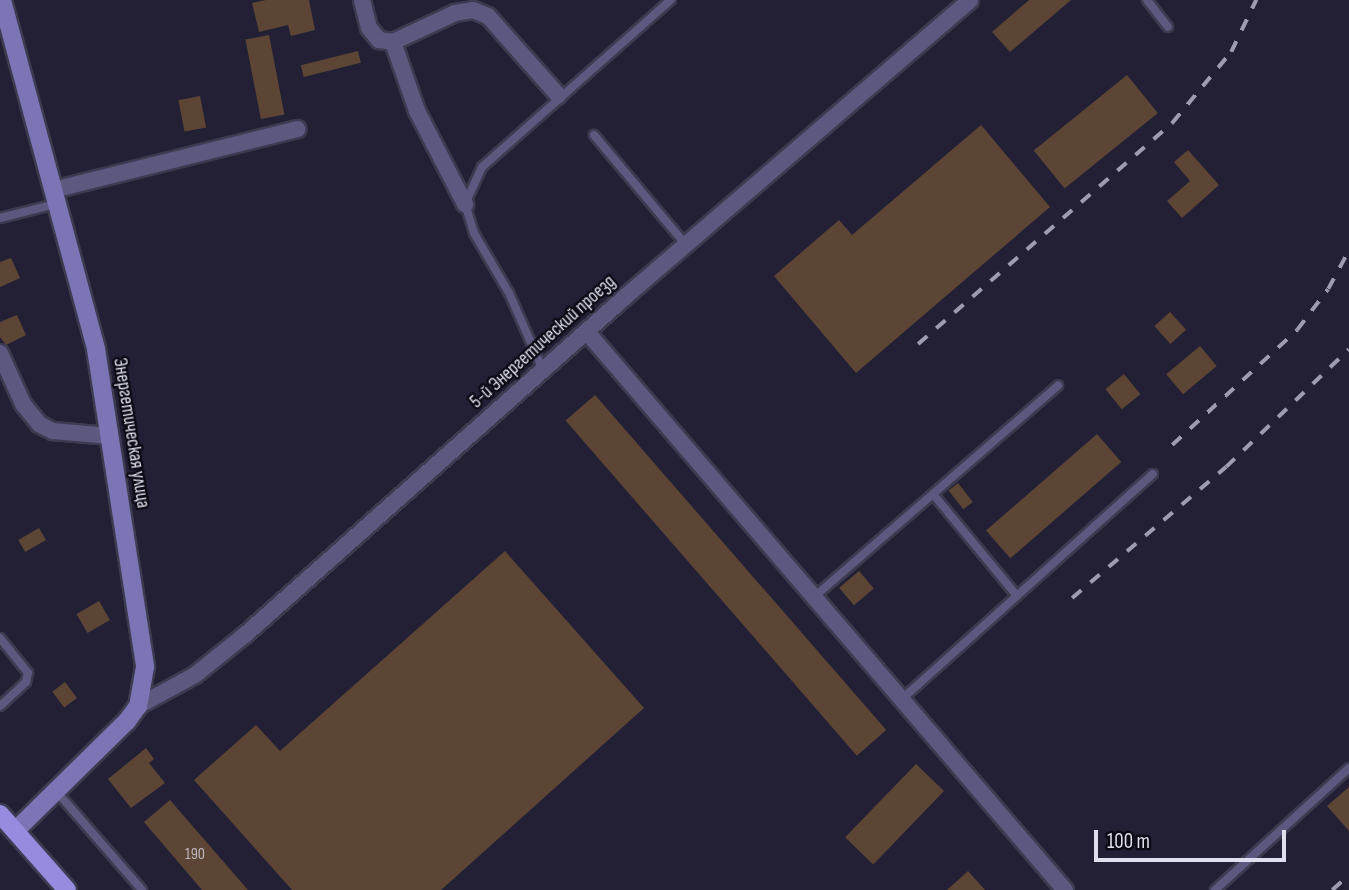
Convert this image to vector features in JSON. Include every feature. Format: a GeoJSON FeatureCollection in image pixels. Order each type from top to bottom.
{"type":"FeatureCollection","features":[{"type":"Feature","properties":{"kind":"main road","name":"Энергетическая улица"},"geometry":{"type":"LineString","coordinates":[[2,0],[96,349],[143,646],[145,667],[138,706]]}},
{"type":"Feature","properties":{"kind":"main road"},"geometry":{"type":"LineString","coordinates":[[15,831],[127,721],[138,706]]}},
{"type":"Feature","properties":{"kind":"main road"},"geometry":{"type":"LineString","coordinates":[[0,814],[67,890]]}},
{"type":"Feature","properties":{"kind":"street"},"geometry":{"type":"LineString","coordinates":[[362,0],[369,28],[379,40],[393,42],[455,13],[473,10],[488,16],[558,95]]}},
{"type":"Feature","properties":{"kind":"street","name":"5-й Энергетический проезд"},"geometry":{"type":"LineString","coordinates":[[138,706],[195,675],[246,634],[543,370],[970,0]]}},
{"type":"Feature","properties":{"kind":"street"},"geometry":{"type":"LineString","coordinates":[[393,42],[416,111],[465,204]]}},
{"type":"Feature","properties":{"kind":"street"},"geometry":{"type":"LineString","coordinates":[[54,197],[297,129]]}},
{"type":"Feature","properties":{"kind":"street"},"geometry":{"type":"LineString","coordinates":[[587,332],[1065,890]]}},
{"type":"Feature","properties":{"kind":"street"},"geometry":{"type":"LineString","coordinates":[[0,353],[23,404],[38,424],[53,431],[110,436]]}},
{"type":"Feature","properties":{"kind":"lane"},"geometry":{"type":"LineString","coordinates":[[543,370],[509,293],[474,233],[465,204],[482,167],[558,95],[671,0]]}},
{"type":"Feature","properties":{"kind":"lane"},"geometry":{"type":"LineString","coordinates":[[1147,0],[1168,27]]}},
{"type":"Feature","properties":{"kind":"lane"},"geometry":{"type":"LineString","coordinates":[[594,135],[686,245]]}},
{"type":"Feature","properties":{"kind":"lane"},"geometry":{"type":"LineString","coordinates":[[0,218],[54,197]]}},
{"type":"Feature","properties":{"kind":"lane"},"geometry":{"type":"LineString","coordinates":[[814,597],[1058,386]]}},
{"type":"Feature","properties":{"kind":"lane"},"geometry":{"type":"LineString","coordinates":[[902,699],[1153,474]]}},
{"type":"Feature","properties":{"kind":"lane"},"geometry":{"type":"LineString","coordinates":[[933,494],[1017,596]]}},
{"type":"Feature","properties":{"kind":"lane"},"geometry":{"type":"LineString","coordinates":[[0,638],[28,673],[26,682],[0,706]]}},
{"type":"Feature","properties":{"kind":"lane"},"geometry":{"type":"LineString","coordinates":[[1215,890],[1349,768]]}},
{"type":"Feature","properties":{"kind":"lane"},"geometry":{"type":"LineString","coordinates":[[55,791],[142,890]]}},
{"type":"Feature","properties":{"kind":"building"},"geometry":{"type":"Polygon","coordinates":[[[266,0],[309,0],[315,30],[291,36],[288,25],[259,32],[252,3],[266,0]]]}},
{"type":"Feature","properties":{"kind":"building"},"geometry":{"type":"Polygon","coordinates":[[[1029,0],[1071,0],[1010,52],[992,32],[1029,0]]]}},
{"type":"Feature","properties":{"kind":"building"},"geometry":{"type":"Polygon","coordinates":[[[269,35],[284,115],[261,119],[245,40],[269,35]]]}},
{"type":"Feature","properties":{"kind":"building"},"geometry":{"type":"Polygon","coordinates":[[[358,51],[361,63],[304,77],[301,65],[358,51]]]}},
{"type":"Feature","properties":{"kind":"building"},"geometry":{"type":"Polygon","coordinates":[[[1127,75],[1158,113],[1065,189],[1034,151],[1127,75]]]}},
{"type":"Feature","properties":{"kind":"building"},"geometry":{"type":"Polygon","coordinates":[[[200,96],[206,127],[185,132],[178,100],[200,96]]]}},
{"type":"Feature","properties":{"kind":"building"},"geometry":{"type":"Polygon","coordinates":[[[981,125],[1050,207],[856,373],[774,276],[839,220],[852,235],[981,125]]]}},
{"type":"Feature","properties":{"kind":"building"},"geometry":{"type":"Polygon","coordinates":[[[1188,150],[1219,185],[1182,218],[1167,201],[1190,181],[1174,162],[1188,150]]]}},
{"type":"Feature","properties":{"kind":"building"},"geometry":{"type":"Polygon","coordinates":[[[11,258],[20,278],[0,287],[0,262],[11,258]]]}},
{"type":"Feature","properties":{"kind":"building"},"geometry":{"type":"Polygon","coordinates":[[[1170,312],[1186,330],[1170,344],[1154,326],[1170,312]]]}},
{"type":"Feature","properties":{"kind":"building"},"geometry":{"type":"Polygon","coordinates":[[[17,315],[26,335],[6,345],[0,337],[0,322],[17,315]]]}},
{"type":"Feature","properties":{"kind":"building"},"geometry":{"type":"Polygon","coordinates":[[[1200,346],[1217,366],[1183,394],[1166,374],[1200,346]]]}},
{"type":"Feature","properties":{"kind":"building"},"geometry":{"type":"Polygon","coordinates":[[[1124,374],[1140,394],[1122,409],[1105,389],[1124,374]]]}},
{"type":"Feature","properties":{"kind":"building"},"geometry":{"type":"Polygon","coordinates":[[[595,395],[886,730],[857,756],[566,421],[595,395]]]}},
{"type":"Feature","properties":{"kind":"building"},"geometry":{"type":"Polygon","coordinates":[[[1097,434],[1121,462],[1010,558],[986,530],[1097,434]]]}},
{"type":"Feature","properties":{"kind":"building"},"geometry":{"type":"Polygon","coordinates":[[[958,483],[973,502],[963,509],[949,490],[958,483]]]}},
{"type":"Feature","properties":{"kind":"building"},"geometry":{"type":"Polygon","coordinates":[[[39,528],[46,540],[25,552],[18,540],[39,528]]]}},
{"type":"Feature","properties":{"kind":"building"},"geometry":{"type":"Polygon","coordinates":[[[505,551],[644,708],[441,890],[292,890],[194,780],[256,725],[280,751],[505,551]]]}},
{"type":"Feature","properties":{"kind":"building"},"geometry":{"type":"Polygon","coordinates":[[[859,571],[874,589],[854,605],[839,588],[859,571]]]}},
{"type":"Feature","properties":{"kind":"building"},"geometry":{"type":"Polygon","coordinates":[[[99,601],[110,620],[87,633],[76,614],[99,601]]]}},
{"type":"Feature","properties":{"kind":"building"},"geometry":{"type":"Polygon","coordinates":[[[65,682],[77,698],[64,708],[52,692],[65,682]]]}},
{"type":"Feature","properties":{"kind":"building"},"geometry":{"type":"Polygon","coordinates":[[[146,748],[154,759],[149,763],[165,783],[131,808],[108,779],[146,748]]]}},
{"type":"Feature","properties":{"kind":"building"},"geometry":{"type":"Polygon","coordinates":[[[916,764],[944,791],[873,864],[845,837],[916,764]]]}},
{"type":"Feature","properties":{"kind":"building"},"geometry":{"type":"Polygon","coordinates":[[[1349,787],[1349,831],[1327,806],[1349,787]]]}},
{"type":"Feature","properties":{"kind":"building"},"geometry":{"type":"Polygon","coordinates":[[[170,800],[248,890],[202,890],[144,822],[170,800]]]}},
{"type":"Feature","properties":{"kind":"building"},"geometry":{"type":"Polygon","coordinates":[[[968,871],[985,890],[947,890],[968,871]]]}},
{"type":"Feature","properties":{"kind":"railway"},"geometry":{"type":"LineString","coordinates":[[918,344],[1172,123],[1231,52],[1256,0]]}},
{"type":"Feature","properties":{"kind":"railway"},"geometry":{"type":"LineString","coordinates":[[1172,445],[1297,330],[1328,289],[1349,250]]}},
{"type":"Feature","properties":{"kind":"railway"},"geometry":{"type":"LineString","coordinates":[[1072,598],[1226,467],[1349,349]]}},
{"type":"Feature","properties":{"kind":"railway"},"geometry":{"type":"LineString","coordinates":[[1332,890],[1349,875]]}}]}
